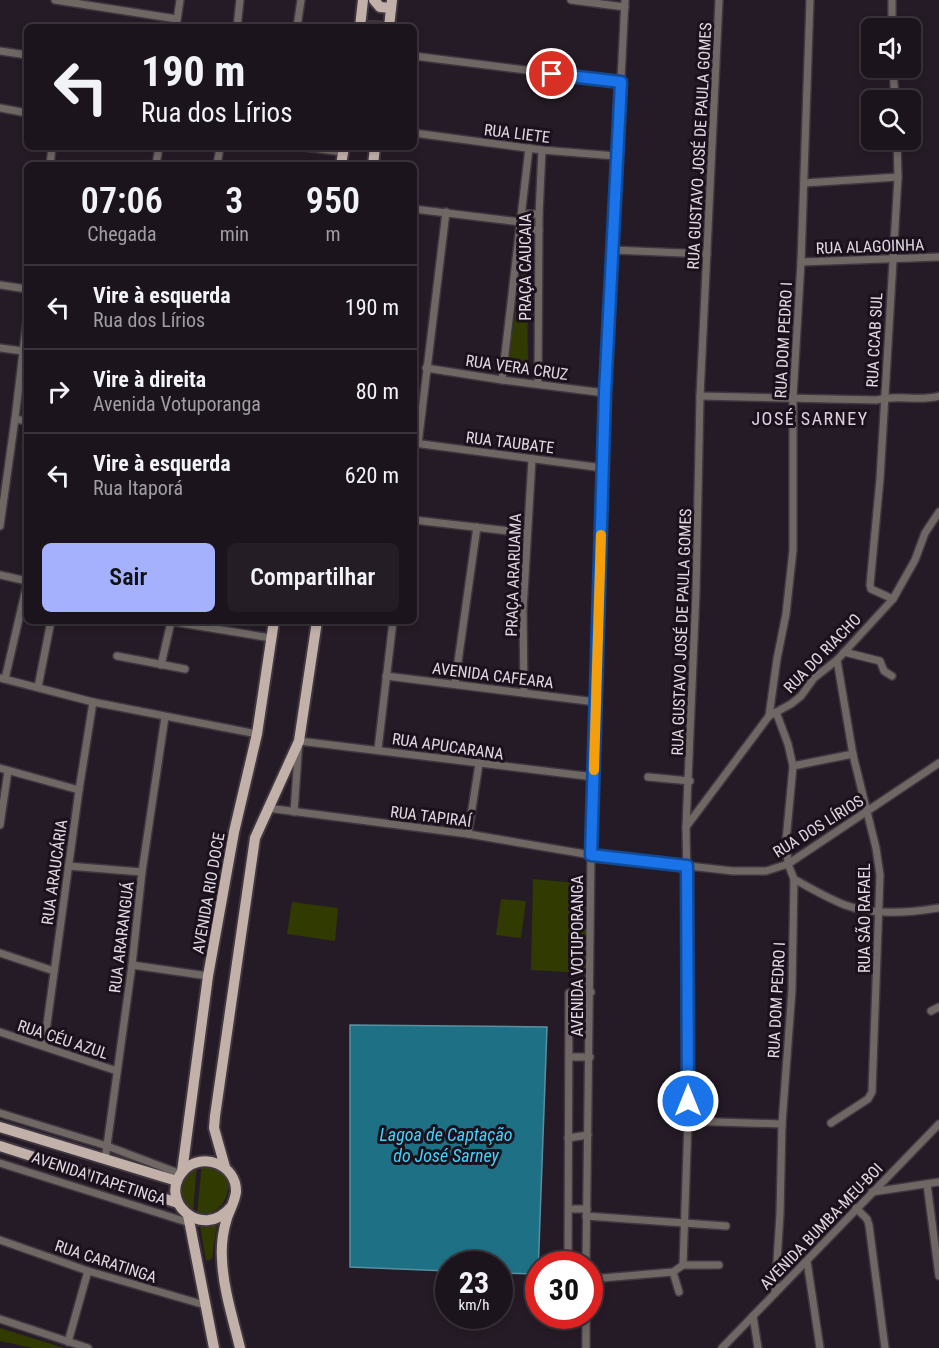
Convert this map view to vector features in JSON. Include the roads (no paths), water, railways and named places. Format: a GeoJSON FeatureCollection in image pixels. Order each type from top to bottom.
{"type":"FeatureCollection","features":[{"type":"Feature","properties":{"kind":"main road"},"geometry":{"type":"LineString","coordinates":[[360,24],[363,0]]}},
{"type":"Feature","properties":{"kind":"main road"},"geometry":{"type":"LineString","coordinates":[[374,0],[380,7],[391,4],[389,24]]}},
{"type":"Feature","properties":{"kind":"main road","name":"AVENIDA RIO DOCE"},"geometry":{"type":"LineString","coordinates":[[178,1203],[176,1188],[180,1176],[208,976],[234,832],[258,734],[274,624]]}},
{"type":"Feature","properties":{"kind":"main road"},"geometry":{"type":"LineString","coordinates":[[240,1348],[222,1261],[222,1243],[236,1186],[225,1167],[214,1128],[215,1116],[255,838],[298,741],[317,624]]}},
{"type":"Feature","properties":{"kind":"main road","name":"AVENIDA ITAPETINGA"},"geometry":{"type":"LineString","coordinates":[[0,1127],[105,1160],[180,1176]]}},
{"type":"Feature","properties":{"kind":"main road","name":"AVENIDA ITAPETINGA"},"geometry":{"type":"LineString","coordinates":[[0,1146],[178,1203]]}},
{"type":"Feature","properties":{"kind":"main road"},"geometry":{"type":"LineString","coordinates":[[180,1176],[190,1165],[200,1161],[211,1161],[225,1167]]}},
{"type":"Feature","properties":{"kind":"main road"},"geometry":{"type":"LineString","coordinates":[[178,1203],[189,1219],[214,1348]]}},
{"type":"Feature","properties":{"kind":"main road"},"geometry":{"type":"LineString","coordinates":[[189,1219],[212,1220],[226,1213],[231,1207]]}},
{"type":"Feature","properties":{"kind":"street"},"geometry":{"type":"LineString","coordinates":[[55,0],[176,23],[180,0]]}},
{"type":"Feature","properties":{"kind":"street"},"geometry":{"type":"LineString","coordinates":[[237,24],[240,0]]}},
{"type":"Feature","properties":{"kind":"street"},"geometry":{"type":"LineString","coordinates":[[297,24],[301,0]]}},
{"type":"Feature","properties":{"kind":"street"},"geometry":{"type":"LineString","coordinates":[[571,0],[625,3]]}},
{"type":"Feature","properties":{"kind":"street","name":"RUA GUSTAVO JOSÉ DE PAULA GOMES"},"geometry":{"type":"LineString","coordinates":[[682,1265],[688,1121],[686,827],[690,781],[700,396],[719,0]]}},
{"type":"Feature","properties":{"kind":"street","name":"RUA DOM PEDRO I"},"geometry":{"type":"LineString","coordinates":[[775,1293],[782,1124],[792,990],[794,879],[788,864],[786,841],[793,765],[788,744],[772,714],[777,659],[786,614],[793,550],[793,397],[801,262],[810,0]]}},
{"type":"Feature","properties":{"kind":"street"},"geometry":{"type":"LineString","coordinates":[[892,0],[892,18]]}},
{"type":"Feature","properties":{"kind":"street","name":"AVENIDA VOTUPORANGA"},"geometry":{"type":"LineString","coordinates":[[586,1251],[591,855],[605,393],[625,3]]}},
{"type":"Feature","properties":{"kind":"street"},"geometry":{"type":"LineString","coordinates":[[0,51],[24,55]]}},
{"type":"Feature","properties":{"kind":"street"},"geometry":{"type":"LineString","coordinates":[[417,56],[621,82]]}},
{"type":"Feature","properties":{"kind":"street"},"geometry":{"type":"LineString","coordinates":[[0,108],[24,112]]}},
{"type":"Feature","properties":{"kind":"street","name":"RUA LIETE"},"geometry":{"type":"LineString","coordinates":[[417,133],[542,150],[616,156]]}},
{"type":"Feature","properties":{"kind":"street","name":"PRAÇA CAUCAIA"},"geometry":{"type":"LineString","coordinates":[[502,380],[530,148]]}},
{"type":"Feature","properties":{"kind":"street","name":"PRAÇA CAUCAIA"},"geometry":{"type":"LineString","coordinates":[[538,384],[539,214],[542,150]]}},
{"type":"Feature","properties":{"kind":"street","name":"RUA CCAB SUL"},"geometry":{"type":"LineString","coordinates":[[893,599],[871,589],[870,585],[880,479],[898,177],[897,150]]}},
{"type":"Feature","properties":{"kind":"street"},"geometry":{"type":"LineString","coordinates":[[804,183],[898,177]]}},
{"type":"Feature","properties":{"kind":"street"},"geometry":{"type":"LineString","coordinates":[[417,208],[521,222],[539,231]]}},
{"type":"Feature","properties":{"kind":"street"},"geometry":{"type":"LineString","coordinates":[[417,436],[446,212]]}},
{"type":"Feature","properties":{"kind":"street"},"geometry":{"type":"LineString","coordinates":[[521,222],[539,214]]}},
{"type":"Feature","properties":{"kind":"street"},"geometry":{"type":"LineString","coordinates":[[612,250],[707,254]]}},
{"type":"Feature","properties":{"kind":"street","name":"RUA ALAGOINHA"},"geometry":{"type":"LineString","coordinates":[[801,262],[939,257]]}},
{"type":"Feature","properties":{"kind":"street"},"geometry":{"type":"LineString","coordinates":[[0,285],[24,289]]}},
{"type":"Feature","properties":{"kind":"street"},"geometry":{"type":"LineString","coordinates":[[0,526],[24,343]]}},
{"type":"Feature","properties":{"kind":"street"},"geometry":{"type":"LineString","coordinates":[[0,348],[23,351]]}},
{"type":"Feature","properties":{"kind":"street","name":"RUA VERA CRUZ"},"geometry":{"type":"LineString","coordinates":[[426,368],[605,393]]}},
{"type":"Feature","properties":{"kind":"street"},"geometry":{"type":"LineString","coordinates":[[700,396],[877,400],[884,398],[926,399],[939,396]]}},
{"type":"Feature","properties":{"kind":"street"},"geometry":{"type":"LineString","coordinates":[[15,419],[24,420]]}},
{"type":"Feature","properties":{"kind":"street","name":"RUA TAUBATE"},"geometry":{"type":"LineString","coordinates":[[417,443],[603,468]]}},
{"type":"Feature","properties":{"kind":"street","name":"PRAÇA ARARUAMA"},"geometry":{"type":"LineString","coordinates":[[524,693],[523,610],[532,459]]}},
{"type":"Feature","properties":{"kind":"street","name":"RUA DO RIACHO"},"geometry":{"type":"LineString","coordinates":[[686,827],[772,714],[791,704],[814,678],[837,660],[893,599],[939,512]]}},
{"type":"Feature","properties":{"kind":"street"},"geometry":{"type":"LineString","coordinates":[[417,520],[526,534]]}},
{"type":"Feature","properties":{"kind":"street"},"geometry":{"type":"LineString","coordinates":[[455,683],[477,527]]}},
{"type":"Feature","properties":{"kind":"street"},"geometry":{"type":"LineString","coordinates":[[0,574],[24,582]]}},
{"type":"Feature","properties":{"kind":"street"},"geometry":{"type":"LineString","coordinates":[[24,595],[2,679],[93,702],[258,734]]}},
{"type":"Feature","properties":{"kind":"street"},"geometry":{"type":"LineString","coordinates":[[38,687],[50,624]]}},
{"type":"Feature","properties":{"kind":"street"},"geometry":{"type":"LineString","coordinates":[[161,664],[169,624]]}},
{"type":"Feature","properties":{"kind":"street"},"geometry":{"type":"LineString","coordinates":[[188,624],[272,638]]}},
{"type":"Feature","properties":{"kind":"street"},"geometry":{"type":"LineString","coordinates":[[378,749],[393,624]]}},
{"type":"Feature","properties":{"kind":"street"},"geometry":{"type":"LineString","coordinates":[[844,652],[880,660],[884,670],[892,676]]}},
{"type":"Feature","properties":{"kind":"street"},"geometry":{"type":"LineString","coordinates":[[117,656],[185,669]]}},
{"type":"Feature","properties":{"kind":"street","name":"RUA SÃO RAFAEL"},"geometry":{"type":"LineString","coordinates":[[831,1123],[862,1103],[872,1092],[879,911],[878,860],[853,754],[837,660]]}},
{"type":"Feature","properties":{"kind":"street","name":"AVENIDA CAFEARA"},"geometry":{"type":"LineString","coordinates":[[386,676],[596,702]]}},
{"type":"Feature","properties":{"kind":"street","name":"RUA ARAUCÁRIA"},"geometry":{"type":"LineString","coordinates":[[44,1046],[78,790],[93,702]]}},
{"type":"Feature","properties":{"kind":"street","name":"RUA ARARANGUÁ"},"geometry":{"type":"LineString","coordinates":[[105,1160],[132,965],[142,872],[165,717]]}},
{"type":"Feature","properties":{"kind":"street"},"geometry":{"type":"LineString","coordinates":[[294,812],[298,741]]}},
{"type":"Feature","properties":{"kind":"street","name":"RUA APUCARANA"},"geometry":{"type":"LineString","coordinates":[[298,741],[594,777]]}},
{"type":"Feature","properties":{"kind":"street"},"geometry":{"type":"LineString","coordinates":[[793,765],[853,754]]}},
{"type":"Feature","properties":{"kind":"street","name":"RUA DOS LÍRIOS"},"geometry":{"type":"LineString","coordinates":[[591,855],[733,872],[766,871],[788,864],[939,763]]}},
{"type":"Feature","properties":{"kind":"street"},"geometry":{"type":"LineString","coordinates":[[468,834],[479,764]]}},
{"type":"Feature","properties":{"kind":"street"},"geometry":{"type":"LineString","coordinates":[[0,825],[4,770],[78,790]]}},
{"type":"Feature","properties":{"kind":"street"},"geometry":{"type":"LineString","coordinates":[[648,777],[690,781]]}},
{"type":"Feature","properties":{"kind":"street","name":"RUA TAPIRAÍ"},"geometry":{"type":"LineString","coordinates":[[267,808],[468,834],[591,855]]}},
{"type":"Feature","properties":{"kind":"street"},"geometry":{"type":"LineString","coordinates":[[68,866],[142,872]]}},
{"type":"Feature","properties":{"kind":"street"},"geometry":{"type":"LineString","coordinates":[[794,879],[848,906],[879,911],[910,912],[939,908]]}},
{"type":"Feature","properties":{"kind":"street"},"geometry":{"type":"LineString","coordinates":[[0,953],[54,971]]}},
{"type":"Feature","properties":{"kind":"street"},"geometry":{"type":"LineString","coordinates":[[132,965],[208,976]]}},
{"type":"Feature","properties":{"kind":"street","name":"AVENIDA VOTUPORANGA"},"geometry":{"type":"LineString","coordinates":[[568,1251],[569,993],[591,992]]}},
{"type":"Feature","properties":{"kind":"street"},"geometry":{"type":"LineString","coordinates":[[931,1011],[939,1007]]}},
{"type":"Feature","properties":{"kind":"street","name":"RUA CÉU AZUL"},"geometry":{"type":"LineString","coordinates":[[0,1032],[117,1071]]}},
{"type":"Feature","properties":{"kind":"street"},"geometry":{"type":"LineString","coordinates":[[569,1057],[590,1057]]}},
{"type":"Feature","properties":{"kind":"street","name":"AVENIDA ITAPETINGA"},"geometry":{"type":"LineString","coordinates":[[0,1113],[107,1146],[180,1176]]}},
{"type":"Feature","properties":{"kind":"street"},"geometry":{"type":"LineString","coordinates":[[688,1121],[782,1124]]}},
{"type":"Feature","properties":{"kind":"street","name":"AVENIDA BUMBA-MEU-BOI"},"geometry":{"type":"LineString","coordinates":[[722,1348],[939,1124]]}},
{"type":"Feature","properties":{"kind":"street"},"geometry":{"type":"LineString","coordinates":[[568,1138],[588,1135]]}},
{"type":"Feature","properties":{"kind":"street","name":"AVENIDA ITAPETINGA"},"geometry":{"type":"LineString","coordinates":[[0,1162],[189,1219]]}},
{"type":"Feature","properties":{"kind":"street"},"geometry":{"type":"LineString","coordinates":[[872,1192],[939,1182]]}},
{"type":"Feature","properties":{"kind":"street"},"geometry":{"type":"LineString","coordinates":[[927,1184],[939,1276]]}},
{"type":"Feature","properties":{"kind":"street"},"geometry":{"type":"LineString","coordinates":[[856,1208],[869,1225],[885,1348]]}},
{"type":"Feature","properties":{"kind":"street"},"geometry":{"type":"LineString","coordinates":[[569,1209],[685,1224],[726,1226]]}},
{"type":"Feature","properties":{"kind":"street","name":"RUA CARATINGA"},"geometry":{"type":"LineString","coordinates":[[0,1240],[87,1270],[205,1305]]}},
{"type":"Feature","properties":{"kind":"street"},"geometry":{"type":"LineString","coordinates":[[807,1261],[820,1348]]}},
{"type":"Feature","properties":{"kind":"street"},"geometry":{"type":"LineString","coordinates":[[603,1278],[673,1272],[682,1265],[718,1265]]}},
{"type":"Feature","properties":{"kind":"street"},"geometry":{"type":"LineString","coordinates":[[68,1342],[87,1270]]}},
{"type":"Feature","properties":{"kind":"street"},"geometry":{"type":"LineString","coordinates":[[673,1272],[679,1292]]}},
{"type":"Feature","properties":{"kind":"street"},"geometry":{"type":"LineString","coordinates":[[753,1316],[758,1348]]}},
{"type":"Feature","properties":{"kind":"street"},"geometry":{"type":"LineString","coordinates":[[0,1319],[88,1348]]}},
{"type":"Feature","properties":{"kind":"street"},"geometry":{"type":"LineString","coordinates":[[586,1329],[586,1348]]}},
{"type":"Feature","properties":{"kind":"water","name":"Lagoa de Captação do José Sarney"},"geometry":{"type":"Polygon","coordinates":[[[350,1025],[547,1027],[539,1251],[525,1251],[525,1274],[513,1273],[513,1251],[435,1251],[435,1270],[350,1267],[350,1025]]]}},
{"type":"Feature","properties":{"kind":"district","name":"JOSÉ SARNEY"},"geometry":{"type":"Point","coordinates":[810,419]}}]}
